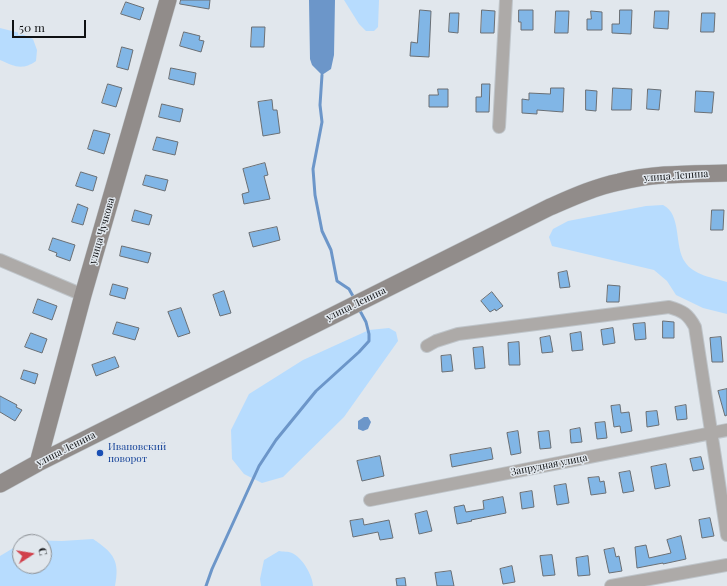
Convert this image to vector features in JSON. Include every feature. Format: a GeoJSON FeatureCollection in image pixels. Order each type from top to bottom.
{"type":"FeatureCollection","features":[{"type":"Feature","properties":{"kind":"main road","name":"улица Чучкова"},"geometry":{"type":"LineString","coordinates":[[38,463],[168,0]]}},
{"type":"Feature","properties":{"kind":"main road","name":"улица Ленина"},"geometry":{"type":"LineString","coordinates":[[0,484],[38,463],[550,207],[585,192],[620,182],[659,175],[727,173]]}},
{"type":"Feature","properties":{"kind":"street"},"geometry":{"type":"LineString","coordinates":[[499,127],[506,0]]}},
{"type":"Feature","properties":{"kind":"street"},"geometry":{"type":"LineString","coordinates":[[0,260],[84,295]]}},
{"type":"Feature","properties":{"kind":"street"},"geometry":{"type":"LineString","coordinates":[[427,346],[436,341],[458,334],[669,307],[680,310],[690,317],[695,327],[727,535]]}},
{"type":"Feature","properties":{"kind":"street","name":"Запрудная улица"},"geometry":{"type":"LineString","coordinates":[[370,500],[727,430]]}},
{"type":"Feature","properties":{"kind":"street"},"geometry":{"type":"LineString","coordinates":[[611,586],[727,565]]}},
{"type":"Feature","properties":{"kind":"shaded area"},"geometry":{"type":"Polygon","coordinates":[[[309,0],[335,0],[334,55],[331,69],[322,75],[312,65],[310,59],[309,0]]]}},
{"type":"Feature","properties":{"kind":"shaded area"},"geometry":{"type":"Polygon","coordinates":[[[344,0],[379,0],[378,27],[374,31],[366,31],[359,24],[344,0]]]}},
{"type":"Feature","properties":{"kind":"shaded area"},"geometry":{"type":"Polygon","coordinates":[[[0,28],[20,33],[33,39],[37,50],[36,61],[22,67],[14,66],[0,60],[0,28]]]}},
{"type":"Feature","properties":{"kind":"shaded area"},"geometry":{"type":"Polygon","coordinates":[[[663,205],[669,209],[673,216],[682,256],[685,262],[698,273],[727,282],[727,314],[703,308],[676,295],[667,281],[654,270],[552,246],[549,237],[553,229],[568,221],[646,206],[663,205]]]}},
{"type":"Feature","properties":{"kind":"shaded area"},"geometry":{"type":"Polygon","coordinates":[[[389,328],[396,332],[398,341],[344,417],[283,477],[262,483],[244,474],[232,459],[231,430],[249,394],[303,360],[369,330],[389,328]]]}},
{"type":"Feature","properties":{"kind":"shaded area"},"geometry":{"type":"Polygon","coordinates":[[[364,417],[368,417],[371,422],[368,429],[363,431],[358,429],[358,421],[364,417]]]}},
{"type":"Feature","properties":{"kind":"shaded area"},"geometry":{"type":"Polygon","coordinates":[[[93,539],[111,553],[117,570],[115,586],[0,586],[0,556],[12,549],[12,574],[52,574],[52,541],[93,539]]]}},
{"type":"Feature","properties":{"kind":"shaded area"},"geometry":{"type":"Polygon","coordinates":[[[279,551],[290,552],[300,558],[309,572],[313,586],[261,586],[260,579],[264,560],[279,551]]]}},
{"type":"Feature","properties":{"kind":"building"},"geometry":{"type":"Polygon","coordinates":[[[181,0],[210,0],[209,9],[180,4],[181,0]]]}},
{"type":"Feature","properties":{"kind":"building"},"geometry":{"type":"Polygon","coordinates":[[[126,2],[144,8],[140,20],[121,14],[126,2]]]}},
{"type":"Feature","properties":{"kind":"building"},"geometry":{"type":"Polygon","coordinates":[[[420,10],[431,11],[429,57],[410,56],[411,42],[417,43],[420,10]]]}},
{"type":"Feature","properties":{"kind":"building"},"geometry":{"type":"Polygon","coordinates":[[[482,10],[495,11],[494,33],[481,33],[482,10]]]}},
{"type":"Feature","properties":{"kind":"building"},"geometry":{"type":"Polygon","coordinates":[[[519,10],[533,10],[533,30],[521,30],[519,10]]]}},
{"type":"Feature","properties":{"kind":"building"},"geometry":{"type":"Polygon","coordinates":[[[620,10],[632,10],[631,34],[612,33],[612,24],[619,24],[620,10]]]}},
{"type":"Feature","properties":{"kind":"building"},"geometry":{"type":"Polygon","coordinates":[[[556,11],[569,11],[568,33],[555,33],[556,11]]]}},
{"type":"Feature","properties":{"kind":"building"},"geometry":{"type":"Polygon","coordinates":[[[591,11],[602,12],[602,30],[587,30],[587,19],[591,19],[591,11]]]}},
{"type":"Feature","properties":{"kind":"building"},"geometry":{"type":"Polygon","coordinates":[[[655,11],[669,11],[668,29],[654,28],[655,11]]]}},
{"type":"Feature","properties":{"kind":"building"},"geometry":{"type":"Polygon","coordinates":[[[450,13],[459,13],[458,33],[449,32],[450,13]]]}},
{"type":"Feature","properties":{"kind":"building"},"geometry":{"type":"Polygon","coordinates":[[[702,13],[715,13],[714,32],[701,32],[702,13]]]}},
{"type":"Feature","properties":{"kind":"building"},"geometry":{"type":"Polygon","coordinates":[[[252,27],[265,27],[264,47],[251,47],[252,27]]]}},
{"type":"Feature","properties":{"kind":"building"},"geometry":{"type":"Polygon","coordinates":[[[184,32],[200,36],[199,40],[204,41],[201,52],[180,46],[184,32]]]}},
{"type":"Feature","properties":{"kind":"building"},"geometry":{"type":"Polygon","coordinates":[[[122,47],[133,50],[128,70],[117,67],[122,47]]]}},
{"type":"Feature","properties":{"kind":"building"},"geometry":{"type":"Polygon","coordinates":[[[171,68],[196,73],[194,85],[169,79],[171,68]]]}},
{"type":"Feature","properties":{"kind":"building"},"geometry":{"type":"Polygon","coordinates":[[[108,84],[122,88],[116,107],[102,103],[108,84]]]}},
{"type":"Feature","properties":{"kind":"building"},"geometry":{"type":"Polygon","coordinates":[[[482,84],[490,84],[489,112],[476,112],[476,97],[481,97],[482,84]]]}},
{"type":"Feature","properties":{"kind":"building"},"geometry":{"type":"Polygon","coordinates":[[[551,88],[564,88],[563,112],[537,110],[537,114],[522,113],[522,99],[529,100],[529,93],[550,94],[551,88]]]}},
{"type":"Feature","properties":{"kind":"building"},"geometry":{"type":"Polygon","coordinates":[[[613,88],[632,89],[631,110],[612,110],[613,88]]]}},
{"type":"Feature","properties":{"kind":"building"},"geometry":{"type":"Polygon","coordinates":[[[438,89],[448,89],[448,107],[429,107],[429,95],[438,95],[438,89]]]}},
{"type":"Feature","properties":{"kind":"building"},"geometry":{"type":"Polygon","coordinates":[[[648,89],[661,90],[659,110],[647,109],[648,89]]]}},
{"type":"Feature","properties":{"kind":"building"},"geometry":{"type":"Polygon","coordinates":[[[586,90],[597,91],[596,111],[586,110],[586,90]]]}},
{"type":"Feature","properties":{"kind":"building"},"geometry":{"type":"Polygon","coordinates":[[[696,91],[714,92],[712,113],[695,112],[696,91]]]}},
{"type":"Feature","properties":{"kind":"building"},"geometry":{"type":"Polygon","coordinates":[[[272,100],[273,110],[277,110],[280,133],[263,136],[258,102],[272,100]]]}},
{"type":"Feature","properties":{"kind":"building"},"geometry":{"type":"Polygon","coordinates":[[[162,104],[183,109],[180,122],[159,117],[162,104]]]}},
{"type":"Feature","properties":{"kind":"building"},"geometry":{"type":"Polygon","coordinates":[[[94,130],[110,134],[104,154],[88,149],[94,130]]]}},
{"type":"Feature","properties":{"kind":"building"},"geometry":{"type":"Polygon","coordinates":[[[157,137],[178,142],[175,155],[153,150],[157,137]]]}},
{"type":"Feature","properties":{"kind":"building"},"geometry":{"type":"Polygon","coordinates":[[[265,163],[268,175],[264,176],[270,199],[244,204],[242,194],[249,192],[243,169],[265,163]]]}},
{"type":"Feature","properties":{"kind":"building"},"geometry":{"type":"Polygon","coordinates":[[[81,172],[97,177],[93,191],[76,186],[81,172]]]}},
{"type":"Feature","properties":{"kind":"building"},"geometry":{"type":"Polygon","coordinates":[[[146,175],[168,180],[165,191],[143,185],[146,175]]]}},
{"type":"Feature","properties":{"kind":"building"},"geometry":{"type":"Polygon","coordinates":[[[78,204],[88,208],[83,225],[72,222],[78,204]]]}},
{"type":"Feature","properties":{"kind":"building"},"geometry":{"type":"Polygon","coordinates":[[[135,210],[152,215],[149,225],[132,221],[135,210]]]}},
{"type":"Feature","properties":{"kind":"building"},"geometry":{"type":"Polygon","coordinates":[[[712,210],[724,210],[723,230],[711,230],[712,210]]]}},
{"type":"Feature","properties":{"kind":"building"},"geometry":{"type":"Polygon","coordinates":[[[277,227],[280,240],[253,247],[249,233],[277,227]]]}},
{"type":"Feature","properties":{"kind":"building"},"geometry":{"type":"Polygon","coordinates":[[[53,238],[75,245],[70,261],[56,256],[57,253],[49,250],[53,238]]]}},
{"type":"Feature","properties":{"kind":"building"},"geometry":{"type":"Polygon","coordinates":[[[122,246],[151,253],[148,263],[120,256],[122,246]]]}},
{"type":"Feature","properties":{"kind":"building"},"geometry":{"type":"Polygon","coordinates":[[[567,271],[570,287],[560,288],[558,273],[567,271]]]}},
{"type":"Feature","properties":{"kind":"building"},"geometry":{"type":"Polygon","coordinates":[[[113,284],[128,288],[125,299],[110,295],[113,284]]]}},
{"type":"Feature","properties":{"kind":"building"},"geometry":{"type":"Polygon","coordinates":[[[608,285],[620,286],[619,302],[607,302],[608,285]]]}},
{"type":"Feature","properties":{"kind":"building"},"geometry":{"type":"Polygon","coordinates":[[[224,291],[231,313],[220,316],[213,295],[224,291]]]}},
{"type":"Feature","properties":{"kind":"building"},"geometry":{"type":"Polygon","coordinates":[[[492,292],[503,306],[496,311],[495,309],[490,312],[481,301],[492,292]]]}},
{"type":"Feature","properties":{"kind":"building"},"geometry":{"type":"Polygon","coordinates":[[[38,299],[57,306],[52,320],[33,313],[38,299]]]}},
{"type":"Feature","properties":{"kind":"building"},"geometry":{"type":"Polygon","coordinates":[[[181,308],[190,333],[178,337],[168,312],[181,308]]]}},
{"type":"Feature","properties":{"kind":"building"},"geometry":{"type":"Polygon","coordinates":[[[663,321],[674,322],[674,338],[663,338],[663,321]]]}},
{"type":"Feature","properties":{"kind":"building"},"geometry":{"type":"Polygon","coordinates":[[[117,322],[139,328],[135,340],[113,334],[117,322]]]}},
{"type":"Feature","properties":{"kind":"building"},"geometry":{"type":"Polygon","coordinates":[[[645,323],[646,339],[635,340],[633,324],[645,323]]]}},
{"type":"Feature","properties":{"kind":"building"},"geometry":{"type":"Polygon","coordinates":[[[613,328],[615,343],[603,345],[601,330],[613,328]]]}},
{"type":"Feature","properties":{"kind":"building"},"geometry":{"type":"Polygon","coordinates":[[[581,332],[583,350],[572,351],[570,334],[581,332]]]}},
{"type":"Feature","properties":{"kind":"building"},"geometry":{"type":"Polygon","coordinates":[[[31,333],[47,339],[42,353],[25,347],[31,333]]]}},
{"type":"Feature","properties":{"kind":"building"},"geometry":{"type":"Polygon","coordinates":[[[550,336],[553,352],[542,353],[540,338],[550,336]]]}},
{"type":"Feature","properties":{"kind":"building"},"geometry":{"type":"Polygon","coordinates":[[[721,337],[723,362],[712,362],[710,338],[721,337]]]}},
{"type":"Feature","properties":{"kind":"building"},"geometry":{"type":"Polygon","coordinates":[[[519,342],[520,365],[509,365],[508,343],[519,342]]]}},
{"type":"Feature","properties":{"kind":"building"},"geometry":{"type":"Polygon","coordinates":[[[483,347],[485,368],[475,369],[473,348],[483,347]]]}},
{"type":"Feature","properties":{"kind":"building"},"geometry":{"type":"Polygon","coordinates":[[[451,355],[453,371],[442,372],[441,356],[451,355]]]}},
{"type":"Feature","properties":{"kind":"building"},"geometry":{"type":"Polygon","coordinates":[[[115,357],[119,367],[96,376],[92,365],[115,357]]]}},
{"type":"Feature","properties":{"kind":"building"},"geometry":{"type":"Polygon","coordinates":[[[24,370],[38,374],[35,384],[21,379],[24,370]]]}},
{"type":"Feature","properties":{"kind":"building"},"geometry":{"type":"Polygon","coordinates":[[[727,389],[727,415],[725,416],[718,391],[727,389]]]}},
{"type":"Feature","properties":{"kind":"building"},"geometry":{"type":"Polygon","coordinates":[[[0,396],[17,405],[16,407],[22,410],[15,421],[0,412],[0,396]]]}},
{"type":"Feature","properties":{"kind":"building"},"geometry":{"type":"Polygon","coordinates":[[[620,405],[621,413],[629,412],[632,431],[621,433],[620,426],[614,427],[611,406],[620,405]]]}},
{"type":"Feature","properties":{"kind":"building"},"geometry":{"type":"Polygon","coordinates":[[[686,405],[687,419],[677,420],[675,407],[686,405]]]}},
{"type":"Feature","properties":{"kind":"building"},"geometry":{"type":"Polygon","coordinates":[[[657,411],[659,425],[647,427],[646,412],[657,411]]]}},
{"type":"Feature","properties":{"kind":"building"},"geometry":{"type":"Polygon","coordinates":[[[605,422],[607,438],[597,439],[595,423],[605,422]]]}},
{"type":"Feature","properties":{"kind":"building"},"geometry":{"type":"Polygon","coordinates":[[[580,428],[582,442],[571,443],[570,430],[580,428]]]}},
{"type":"Feature","properties":{"kind":"building"},"geometry":{"type":"Polygon","coordinates":[[[518,431],[521,453],[511,455],[507,433],[518,431]]]}},
{"type":"Feature","properties":{"kind":"building"},"geometry":{"type":"Polygon","coordinates":[[[549,431],[551,448],[540,449],[538,432],[549,431]]]}},
{"type":"Feature","properties":{"kind":"building"},"geometry":{"type":"Polygon","coordinates":[[[491,448],[493,459],[452,467],[450,455],[491,448]]]}},
{"type":"Feature","properties":{"kind":"building"},"geometry":{"type":"Polygon","coordinates":[[[380,456],[384,476],[362,481],[357,461],[380,456]]]}},
{"type":"Feature","properties":{"kind":"building"},"geometry":{"type":"Polygon","coordinates":[[[701,457],[704,469],[693,471],[690,459],[701,457]]]}},
{"type":"Feature","properties":{"kind":"building"},"geometry":{"type":"Polygon","coordinates":[[[666,464],[670,486],[655,489],[651,467],[666,464]]]}},
{"type":"Feature","properties":{"kind":"building"},"geometry":{"type":"Polygon","coordinates":[[[630,471],[634,491],[623,493],[619,473],[630,471]]]}},
{"type":"Feature","properties":{"kind":"building"},"geometry":{"type":"Polygon","coordinates":[[[599,477],[600,482],[604,481],[606,493],[591,495],[588,478],[599,477]]]}},
{"type":"Feature","properties":{"kind":"building"},"geometry":{"type":"Polygon","coordinates":[[[566,484],[569,503],[557,505],[554,486],[566,484]]]}},
{"type":"Feature","properties":{"kind":"building"},"geometry":{"type":"Polygon","coordinates":[[[532,491],[534,507],[522,509],[520,493],[532,491]]]}},
{"type":"Feature","properties":{"kind":"building"},"geometry":{"type":"Polygon","coordinates":[[[503,497],[506,513],[457,524],[454,507],[464,505],[466,512],[484,509],[483,501],[503,497]]]}},
{"type":"Feature","properties":{"kind":"building"},"geometry":{"type":"Polygon","coordinates":[[[427,511],[432,531],[419,534],[415,514],[427,511]]]}},
{"type":"Feature","properties":{"kind":"building"},"geometry":{"type":"Polygon","coordinates":[[[710,518],[714,536],[702,538],[699,520],[710,518]]]}},
{"type":"Feature","properties":{"kind":"building"},"geometry":{"type":"Polygon","coordinates":[[[363,519],[364,525],[389,520],[393,538],[380,540],[378,532],[353,537],[350,521],[363,519]]]}},
{"type":"Feature","properties":{"kind":"building"},"geometry":{"type":"Polygon","coordinates":[[[681,536],[686,559],[637,568],[635,547],[646,545],[649,558],[671,553],[667,540],[681,536]]]}},
{"type":"Feature","properties":{"kind":"building"},"geometry":{"type":"Polygon","coordinates":[[[614,548],[616,557],[619,556],[622,571],[609,573],[604,550],[614,548]]]}},
{"type":"Feature","properties":{"kind":"building"},"geometry":{"type":"Polygon","coordinates":[[[552,555],[555,575],[543,576],[540,556],[552,555]]]}},
{"type":"Feature","properties":{"kind":"building"},"geometry":{"type":"Polygon","coordinates":[[[588,556],[590,575],[578,576],[576,558],[588,556]]]}},
{"type":"Feature","properties":{"kind":"building"},"geometry":{"type":"Polygon","coordinates":[[[512,566],[515,582],[503,584],[500,569],[512,566]]]}},
{"type":"Feature","properties":{"kind":"building"},"geometry":{"type":"Polygon","coordinates":[[[451,571],[454,586],[437,586],[435,573],[451,571]]]}},
{"type":"Feature","properties":{"kind":"building"},"geometry":{"type":"Polygon","coordinates":[[[405,578],[406,586],[397,586],[396,579],[405,578]]]}},
{"type":"Feature","properties":{"kind":"waterway"},"geometry":{"type":"LineString","coordinates":[[322,75],[320,105],[322,122],[313,169],[315,195],[322,231],[331,250],[337,281],[349,289],[354,298]]}},
{"type":"Feature","properties":{"kind":"waterway"},"geometry":{"type":"LineString","coordinates":[[206,586],[212,569],[259,466],[276,440],[316,391],[369,341],[366,322],[359,309]]}},
{"type":"Feature","properties":{"kind":"place","name":"Ивановский поворот"},"geometry":{"type":"Point","coordinates":[100,453]}}]}
